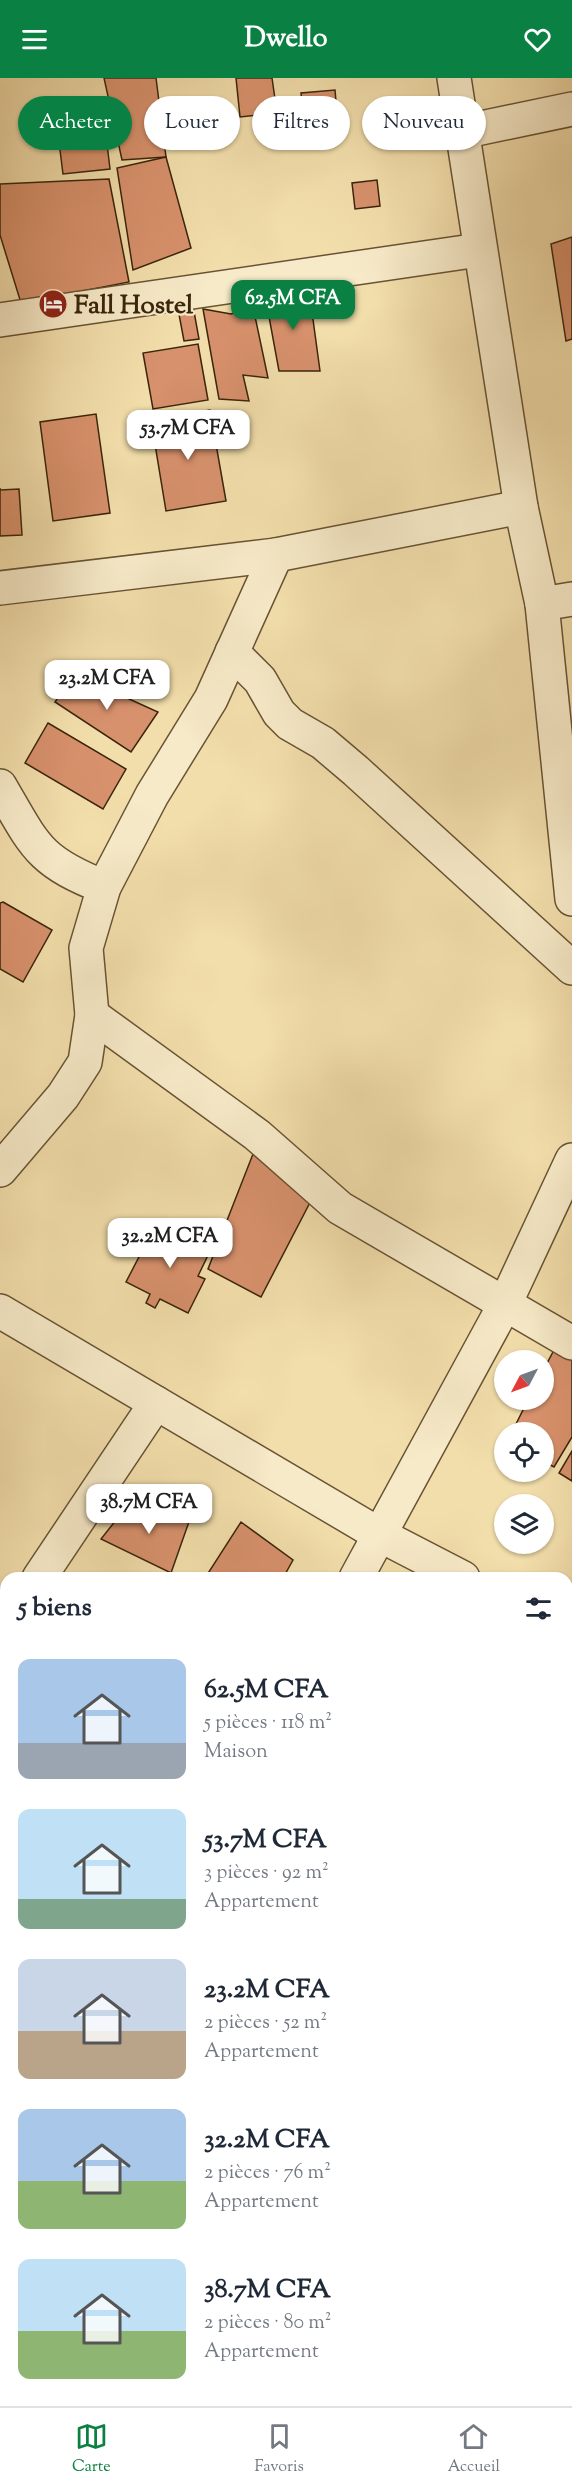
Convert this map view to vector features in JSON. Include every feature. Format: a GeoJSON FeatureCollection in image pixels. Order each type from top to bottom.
{"type":"FeatureCollection","features":[{"type":"Feature","properties":{"kind":"street"},"geometry":{"type":"LineString","coordinates":[[454,78],[457,96]]}},
{"type":"Feature","properties":{"kind":"street"},"geometry":{"type":"LineString","coordinates":[[486,127],[572,109]]}},
{"type":"Feature","properties":{"kind":"street"},"geometry":{"type":"LineString","coordinates":[[465,150],[521,507],[557,601],[572,899]]}},
{"type":"Feature","properties":{"kind":"street"},"geometry":{"type":"LineString","coordinates":[[0,320],[479,250]]}},
{"type":"Feature","properties":{"kind":"street"},"geometry":{"type":"LineString","coordinates":[[0,588],[276,555],[521,507]]}},
{"type":"Feature","properties":{"kind":"street"},"geometry":{"type":"LineString","coordinates":[[0,1170],[63,1096],[84,1062],[93,1015],[86,948],[105,887],[152,795],[211,699],[276,555]]}},
{"type":"Feature","properties":{"kind":"street"},"geometry":{"type":"LineString","coordinates":[[232,652],[260,680],[279,713],[290,724],[323,743],[356,771],[572,968]]}},
{"type":"Feature","properties":{"kind":"street"},"geometry":{"type":"LineString","coordinates":[[0,786],[28,836],[47,858],[67,872],[105,887]]}},
{"type":"Feature","properties":{"kind":"street"},"geometry":{"type":"LineString","coordinates":[[93,1015],[257,1135],[340,1208],[504,1306],[572,1343]]}},
{"type":"Feature","properties":{"kind":"street"},"geometry":{"type":"LineString","coordinates":[[359,1572],[504,1306],[572,1160]]}},
{"type":"Feature","properties":{"kind":"street"},"geometry":{"type":"LineString","coordinates":[[0,1311],[380,1535],[452,1572]]}},
{"type":"Feature","properties":{"kind":"street"},"geometry":{"type":"LineString","coordinates":[[43,1572],[156,1403]]}},
{"type":"Feature","properties":{"kind":"building"},"geometry":{"type":"Polygon","coordinates":[[[104,78],[156,78],[158,96],[144,96],[144,150],[165,150],[166,157],[122,160],[120,150],[132,150],[132,96],[108,96],[104,78]]]}},
{"type":"Feature","properties":{"kind":"building"},"geometry":{"type":"Polygon","coordinates":[[[236,78],[272,78],[275,96],[252,96],[252,116],[240,117],[240,96],[238,96],[236,78]]]}},
{"type":"Feature","properties":{"kind":"building"},"geometry":{"type":"Polygon","coordinates":[[[335,90],[336,96],[301,96],[301,93],[335,90]]]}},
{"type":"Feature","properties":{"kind":"building"},"geometry":{"type":"Polygon","coordinates":[[[60,150],[108,150],[110,169],[63,174],[60,150]]]}},
{"type":"Feature","properties":{"kind":"building"},"geometry":{"type":"Polygon","coordinates":[[[166,157],[191,248],[133,270],[117,168],[166,157]]]}},
{"type":"Feature","properties":{"kind":"building"},"geometry":{"type":"Polygon","coordinates":[[[109,179],[129,282],[21,303],[0,235],[0,184],[109,179]]]}},
{"type":"Feature","properties":{"kind":"building"},"geometry":{"type":"Polygon","coordinates":[[[377,180],[380,206],[355,209],[352,183],[377,180]]]}},
{"type":"Feature","properties":{"kind":"building"},"geometry":{"type":"Polygon","coordinates":[[[572,237],[572,339],[566,341],[551,244],[572,237]]]}},
{"type":"Feature","properties":{"kind":"building"},"geometry":{"type":"Polygon","coordinates":[[[309,290],[320,371],[279,371],[265,295],[309,290]]]}},
{"type":"Feature","properties":{"kind":"building"},"geometry":{"type":"Polygon","coordinates":[[[193,306],[199,339],[184,341],[178,309],[193,306]]]}},
{"type":"Feature","properties":{"kind":"building"},"geometry":{"type":"Polygon","coordinates":[[[253,307],[268,378],[243,375],[249,401],[219,399],[203,309],[231,314],[253,307]]]}},
{"type":"Feature","properties":{"kind":"building"},"geometry":{"type":"Polygon","coordinates":[[[198,344],[208,400],[153,409],[143,353],[198,344]]]}},
{"type":"Feature","properties":{"kind":"building"},"geometry":{"type":"Polygon","coordinates":[[[210,410],[226,501],[166,511],[151,420],[210,410]]]}},
{"type":"Feature","properties":{"kind":"building"},"geometry":{"type":"Polygon","coordinates":[[[96,414],[110,513],[53,521],[40,422],[96,414]]]}},
{"type":"Feature","properties":{"kind":"building"},"geometry":{"type":"Polygon","coordinates":[[[19,489],[22,535],[0,536],[0,490],[19,489]]]}},
{"type":"Feature","properties":{"kind":"building"},"geometry":{"type":"Polygon","coordinates":[[[74,674],[158,712],[131,752],[55,702],[74,674]]]}},
{"type":"Feature","properties":{"kind":"building"},"geometry":{"type":"Polygon","coordinates":[[[48,723],[126,769],[103,809],[25,763],[48,723]]]}},
{"type":"Feature","properties":{"kind":"building"},"geometry":{"type":"Polygon","coordinates":[[[3,902],[52,930],[23,982],[0,969],[0,903],[3,902]]]}},
{"type":"Feature","properties":{"kind":"building"},"geometry":{"type":"Polygon","coordinates":[[[253,1154],[317,1189],[261,1297],[208,1269],[253,1154]]]}},
{"type":"Feature","properties":{"kind":"building"},"geometry":{"type":"Polygon","coordinates":[[[156,1224],[210,1251],[198,1276],[205,1279],[188,1313],[160,1299],[155,1308],[146,1303],[150,1294],[126,1282],[156,1224]]]}},
{"type":"Feature","properties":{"kind":"building"},"geometry":{"type":"Polygon","coordinates":[[[555,1348],[572,1360],[572,1437],[554,1467],[554,1422],[517,1422],[523,1410],[554,1410],[555,1348]]]}},
{"type":"Feature","properties":{"kind":"building"},"geometry":{"type":"Polygon","coordinates":[[[572,1451],[572,1481],[559,1473],[572,1451]]]}},
{"type":"Feature","properties":{"kind":"building"},"geometry":{"type":"Polygon","coordinates":[[[128,1505],[191,1516],[171,1572],[101,1539],[128,1505]]]}},
{"type":"Feature","properties":{"kind":"building"},"geometry":{"type":"Polygon","coordinates":[[[241,1522],[293,1560],[286,1572],[209,1572],[241,1522]]]}},
{"type":"Feature","properties":{"kind":"place","name":"Fall Hostel"},"geometry":{"type":"Point","coordinates":[53,304]}}]}
